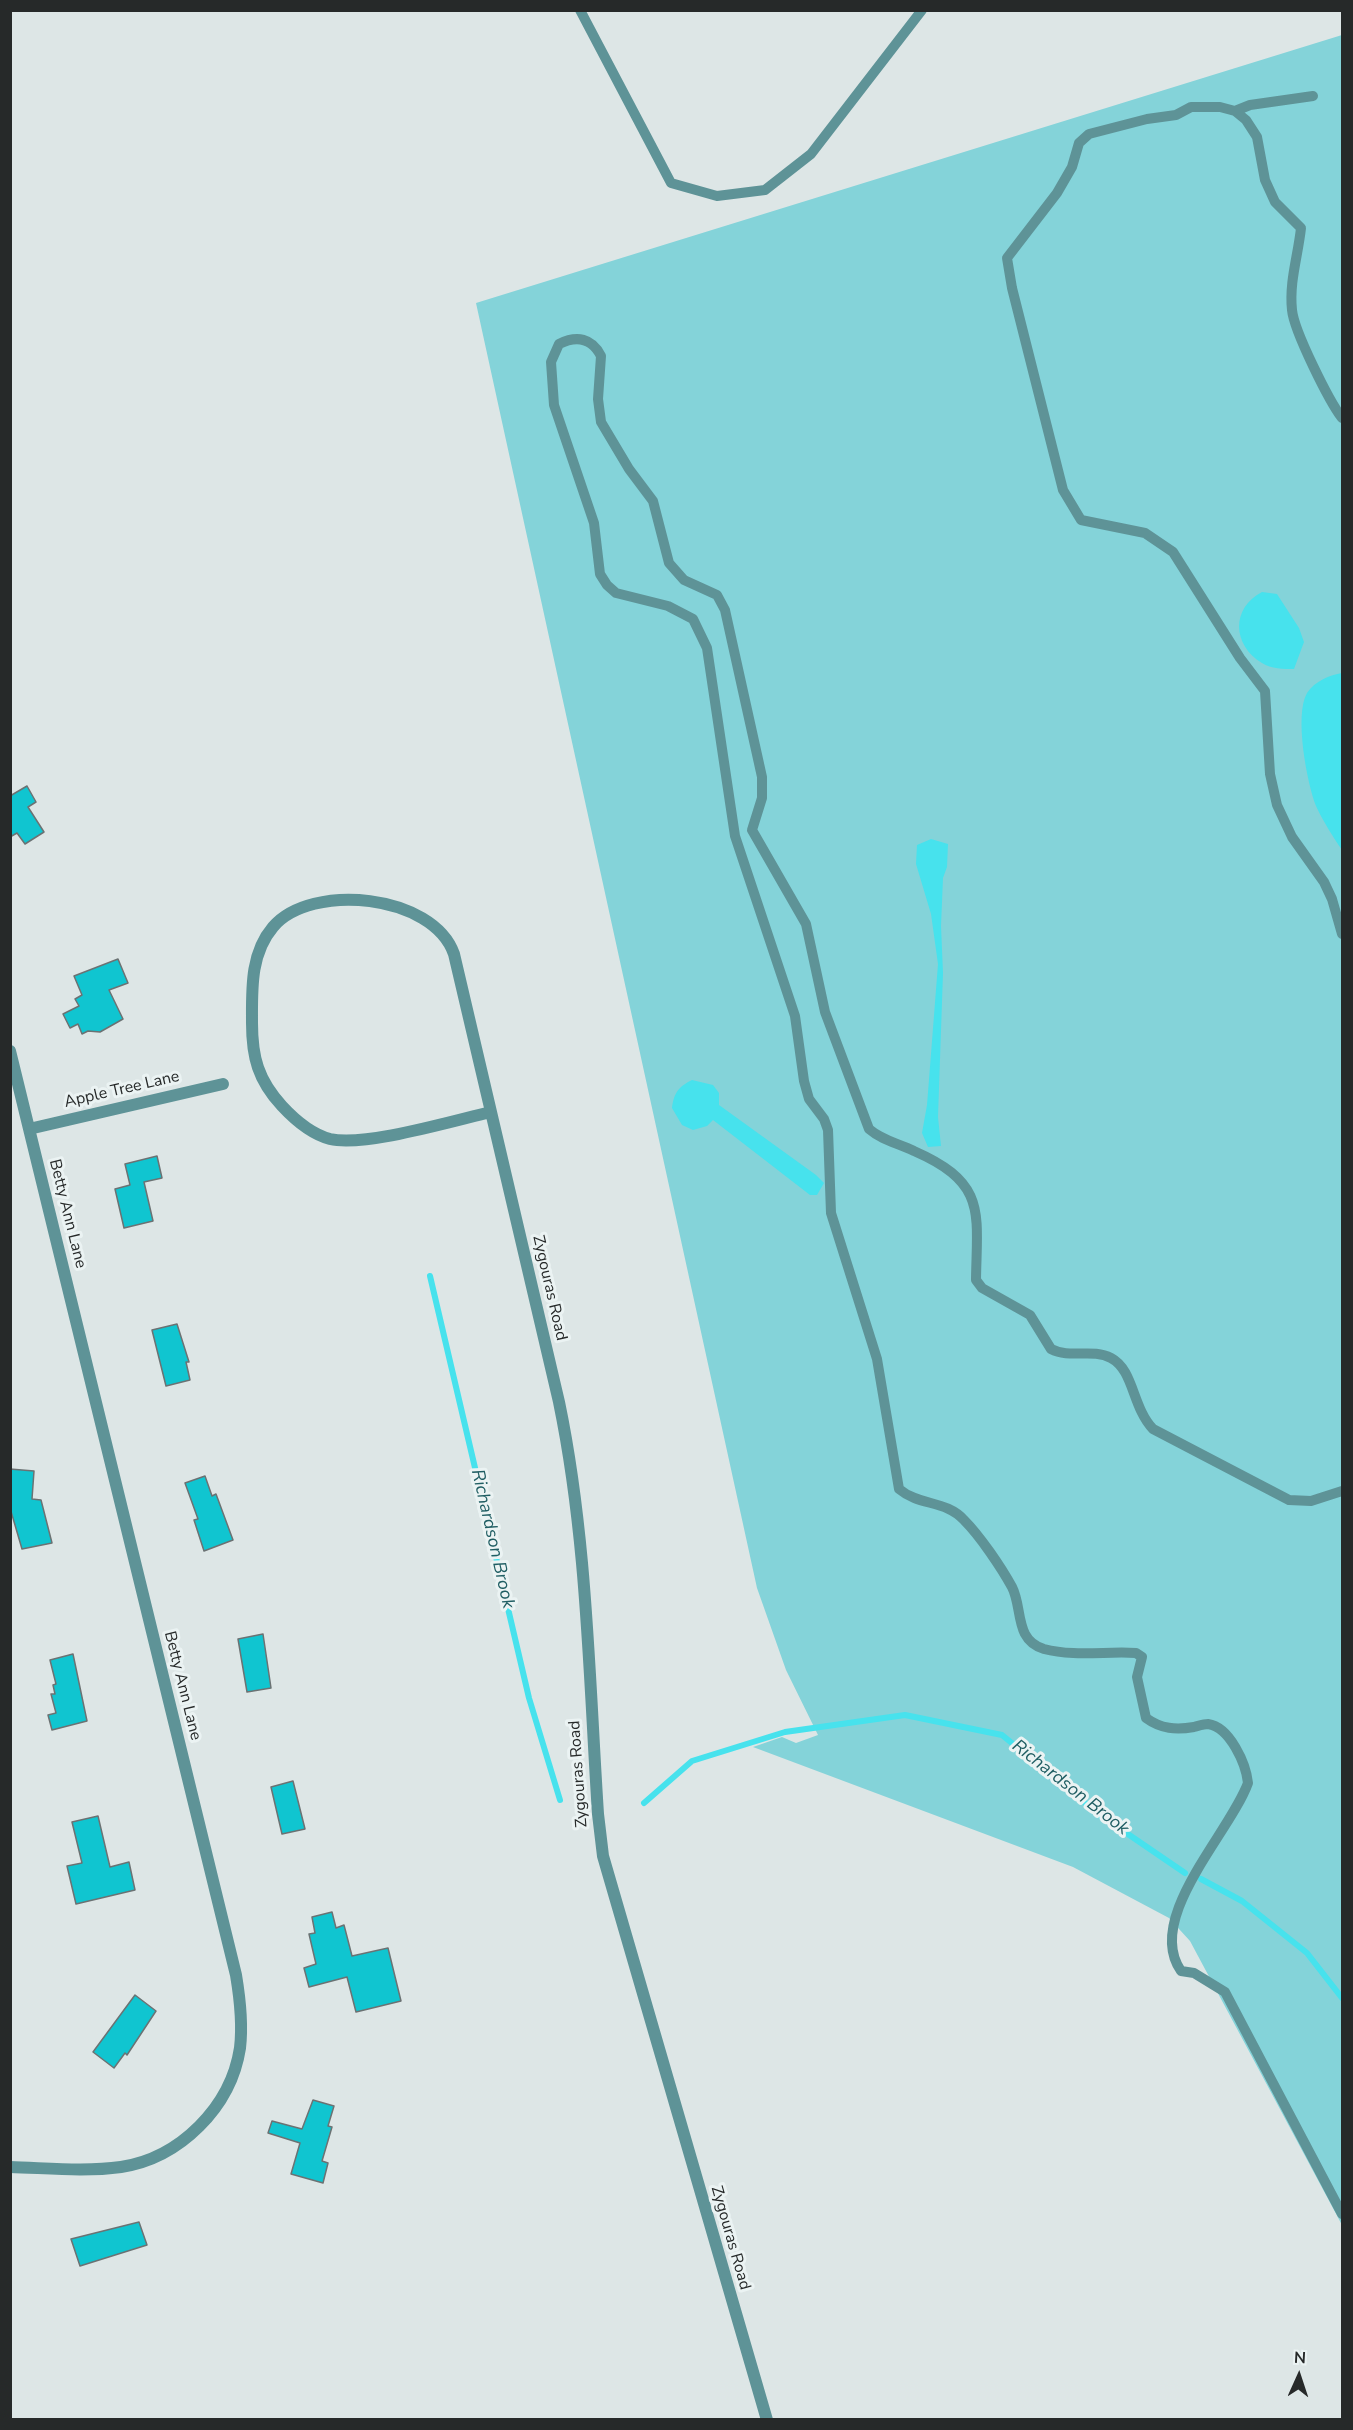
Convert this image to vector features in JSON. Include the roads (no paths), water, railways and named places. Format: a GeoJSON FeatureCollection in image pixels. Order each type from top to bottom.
{"type":"FeatureCollection","features":[{"type":"Feature","properties":{"kind":"street","name":"Zygouras Road"},"geometry":{"type":"LineString","coordinates":[[491,1112],[351,1141],[327,1138],[304,1126],[270,1091],[254,1059],[253,976],[261,947],[273,926],[288,914],[305,907],[351,901],[400,906],[422,915],[439,928],[454,954],[559,1402],[575,1488],[598,1824],[603,1856],[767,2420]]}},
{"type":"Feature","properties":{"kind":"street","name":"Betty Ann Lane"},"geometry":{"type":"LineString","coordinates":[[10,1051],[236,1975],[242,2024],[235,2065],[223,2096],[191,2135],[170,2149],[147,2160],[98,2169],[10,2167]]}},
{"type":"Feature","properties":{"kind":"street","name":"Apple Tree Lane"},"geometry":{"type":"LineString","coordinates":[[29,1129],[223,1084]]}},
{"type":"Feature","properties":{"kind":"lane"},"geometry":{"type":"LineString","coordinates":[[580,10],[671,183],[717,196],[765,190],[811,154],[922,10]]}},
{"type":"Feature","properties":{"kind":"lane"},"geometry":{"type":"LineString","coordinates":[[1235,111],[1250,105],[1313,96]]}},
{"type":"Feature","properties":{"kind":"lane"},"geometry":{"type":"LineString","coordinates":[[1342,418],[1302,342],[1292,312],[1292,274],[1301,228],[1275,202],[1265,180],[1257,137],[1246,120],[1235,111],[1220,107],[1191,106],[1176,115],[1105,128],[1089,134],[1079,143],[1072,167],[1057,193],[1007,258],[1012,288],[1063,490],[1081,520],[1145,533],[1173,552],[1264,691],[1270,774],[1277,805],[1292,837],[1324,882],[1332,899],[1342,934]]}},
{"type":"Feature","properties":{"kind":"lane"},"geometry":{"type":"LineString","coordinates":[[1342,1491],[1311,1501],[1290,1500],[1153,1429],[1145,1421],[1132,1395],[1123,1367],[1116,1361],[1108,1356],[1068,1355],[1051,1349],[1030,1314],[982,1288],[976,1280],[978,1225],[972,1198],[964,1184],[931,1159],[891,1141],[882,1140],[869,1129],[825,1012],[806,924],[752,830],[762,798],[762,777],[725,610],[717,595],[684,580],[669,563],[653,501],[629,469],[601,422],[598,410],[601,356],[598,350],[590,341],[584,339],[567,340],[559,344],[551,362],[554,405],[594,523],[600,574],[616,593],[668,606],[693,619],[707,648],[735,836],[795,1016],[804,1081],[809,1099],[824,1119],[828,1130],[831,1214],[877,1359],[899,1489],[917,1501],[943,1505],[966,1521],[1013,1589],[1021,1625],[1026,1636],[1034,1644],[1044,1649],[1076,1652],[1136,1653],[1142,1657],[1137,1677],[1146,1718],[1157,1726],[1181,1729],[1208,1724],[1220,1730],[1229,1739],[1244,1763],[1248,1783],[1189,1885],[1172,1927],[1172,1958],[1181,1971],[1194,1973],[1225,1992],[1342,2214]]}},
{"type":"Feature","properties":{"kind":"waterway","name":"Richardson Brook"},"geometry":{"type":"LineString","coordinates":[[430,1276],[529,1698],[560,1800]]}},
{"type":"Feature","properties":{"kind":"waterway","name":"Richardson Brook"},"geometry":{"type":"LineString","coordinates":[[644,1803],[692,1761],[785,1732],[905,1715],[1002,1735],[1100,1815],[1185,1873]]}},
{"type":"Feature","properties":{"kind":"waterway","name":"Richardson Brook"},"geometry":{"type":"LineString","coordinates":[[1201,1879],[1242,1901],[1307,1953],[1342,1998]]}}]}
